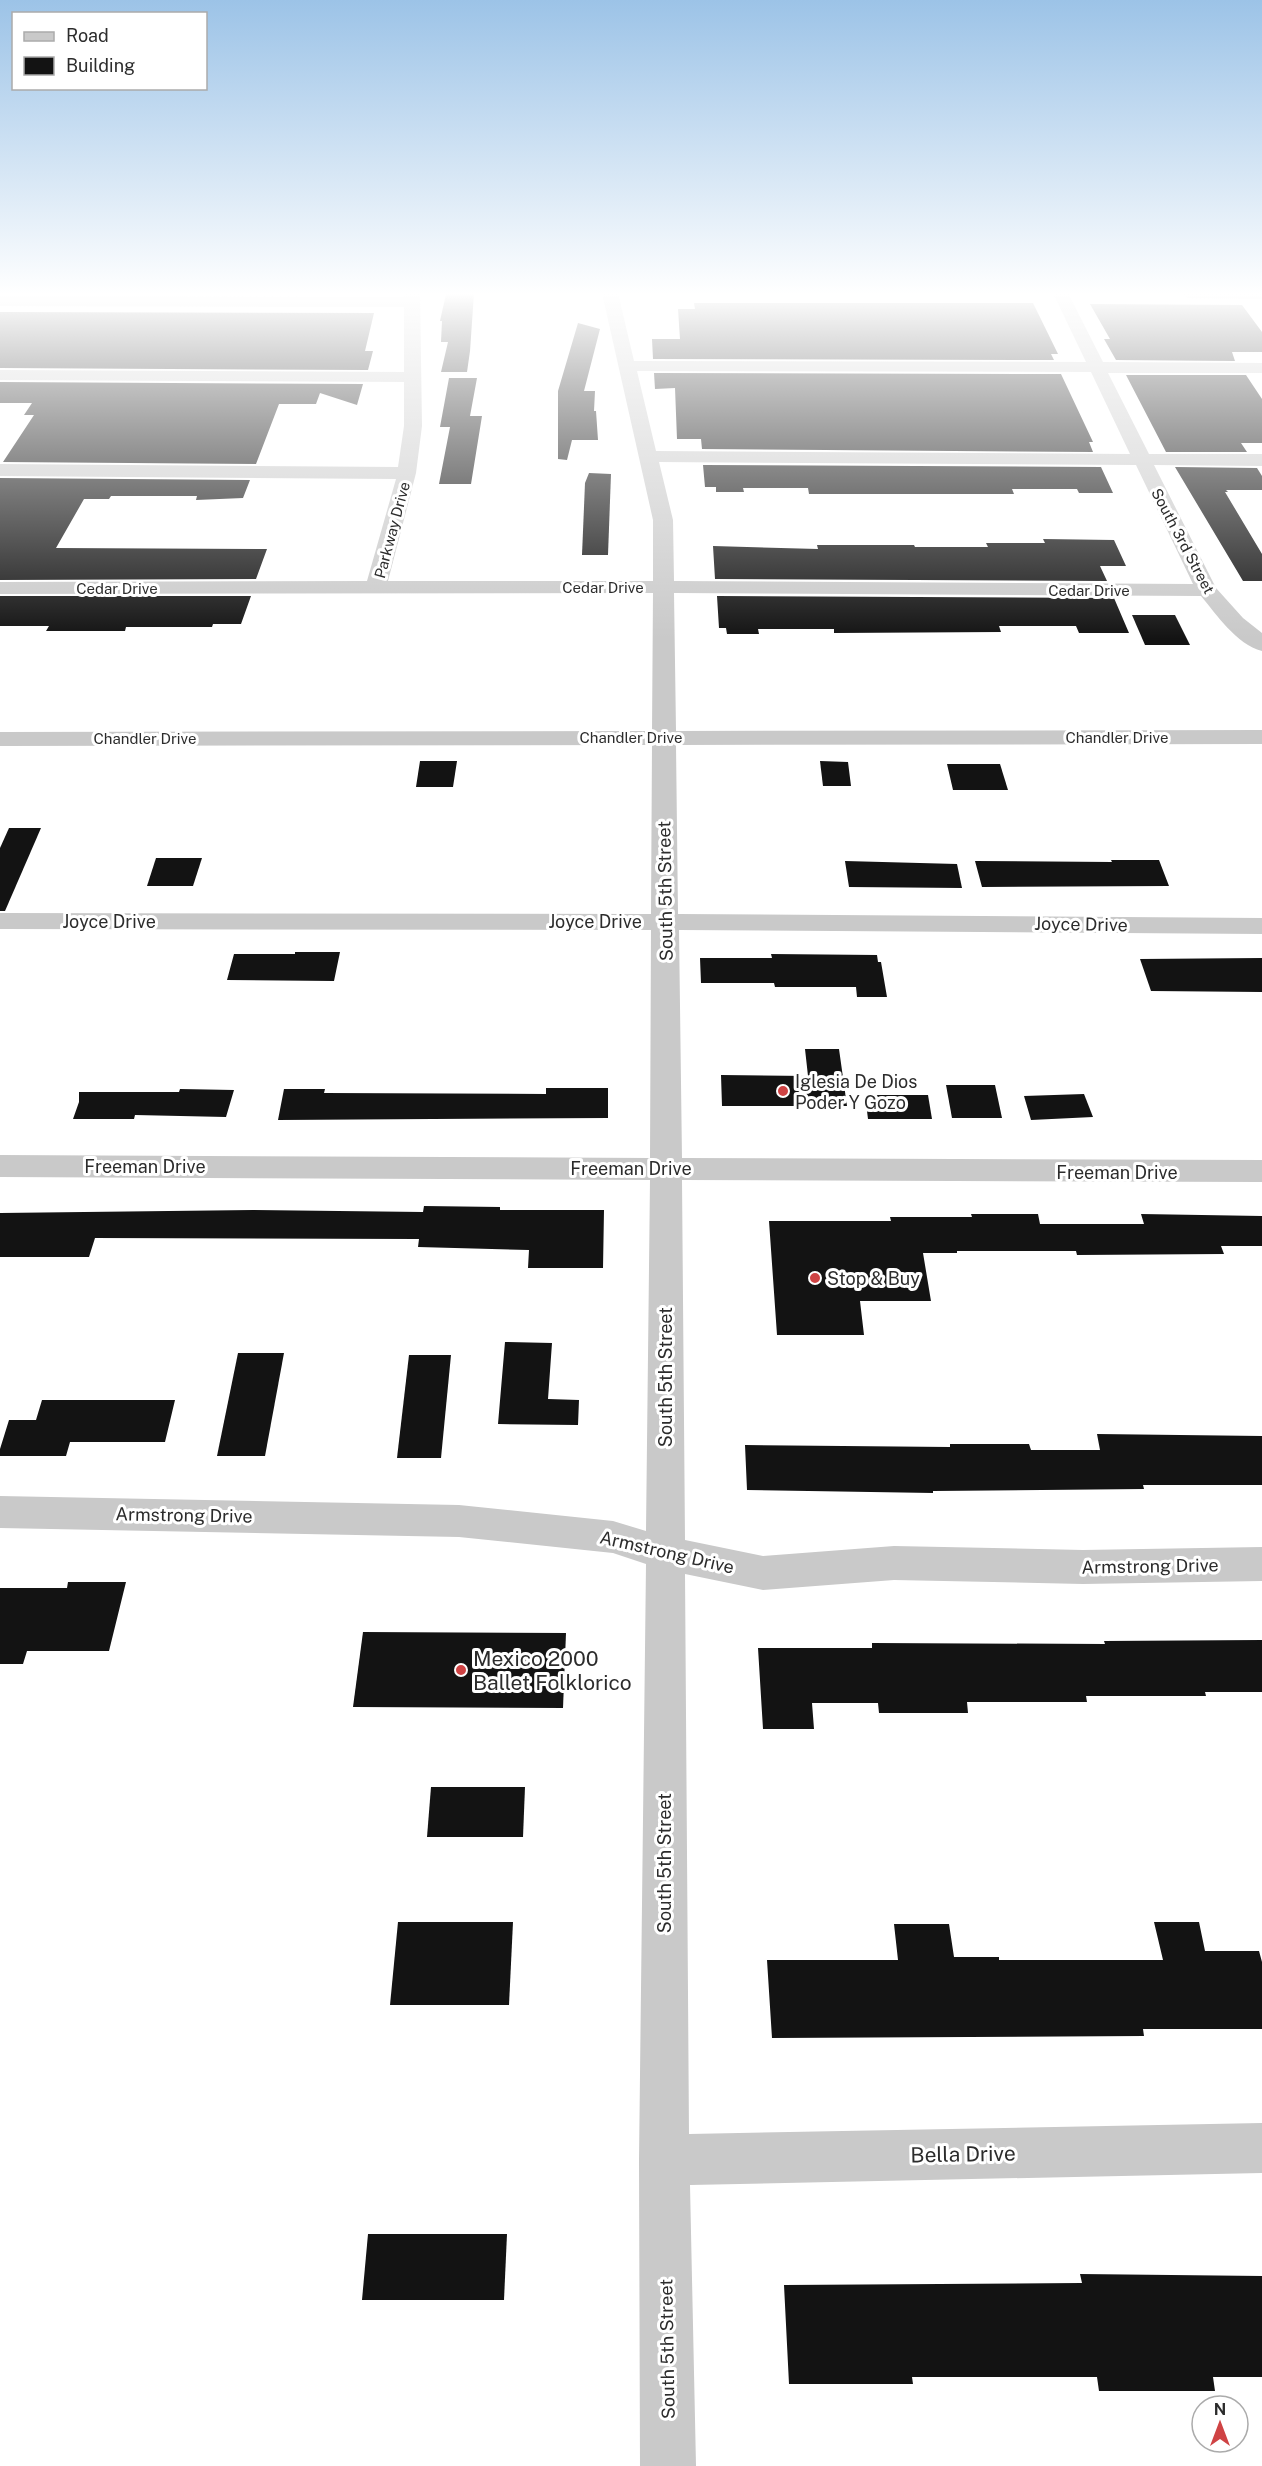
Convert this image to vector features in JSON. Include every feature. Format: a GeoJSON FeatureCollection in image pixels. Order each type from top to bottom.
{"type":"FeatureCollection","features":[{"type":"Feature","properties":{"kind":"street","name":"Parkway Drive"},"geometry":{"type":"LineString","coordinates":[[376,587],[407,473],[413,408]]}},
{"type":"Feature","properties":{"kind":"street","name":"South 5th Street"},"geometry":{"type":"LineString","coordinates":[[636,408],[663,520],[666,1167],[664,2160],[668,2466]]}},
{"type":"Feature","properties":{"kind":"street","name":"South 3rd Street"},"geometry":{"type":"LineString","coordinates":[[1116,408],[1207,590],[1235,623],[1262,644]]}},
{"type":"Feature","properties":{"kind":"street"},"geometry":{"type":"LineString","coordinates":[[648,456],[1262,460]]}},
{"type":"Feature","properties":{"kind":"street"},"geometry":{"type":"LineString","coordinates":[[0,470],[407,473]]}},
{"type":"Feature","properties":{"kind":"street","name":"Cedar Drive"},"geometry":{"type":"LineString","coordinates":[[0,588],[663,587],[1207,590]]}},
{"type":"Feature","properties":{"kind":"street","name":"Chandler Drive"},"geometry":{"type":"LineString","coordinates":[[0,738],[1262,737]]}},
{"type":"Feature","properties":{"kind":"street","name":"Joyce Drive"},"geometry":{"type":"LineString","coordinates":[[0,921],[1262,926]]}},
{"type":"Feature","properties":{"kind":"street","name":"Freeman Drive"},"geometry":{"type":"LineString","coordinates":[[0,1166],[666,1167],[1047,1172],[1262,1171]]}},
{"type":"Feature","properties":{"kind":"street","name":"Armstrong Drive"},"geometry":{"type":"LineString","coordinates":[[0,1512],[459,1521],[613,1537],[664,1553],[763,1573],[894,1563],[1083,1567],[1262,1564]]}},
{"type":"Feature","properties":{"kind":"street","name":"Bella Drive"},"geometry":{"type":"LineString","coordinates":[[664,2160],[1262,2148]]}},
{"type":"Feature","properties":{"kind":"building"},"geometry":{"type":"Polygon","coordinates":[[[29,408],[277,408],[256,464],[3,462],[34,415],[24,415],[29,408]]]}},
{"type":"Feature","properties":{"kind":"building"},"geometry":{"type":"Polygon","coordinates":[[[443,408],[471,408],[470,416],[482,416],[471,484],[439,484],[450,427],[440,427],[443,408]]]}},
{"type":"Feature","properties":{"kind":"building"},"geometry":{"type":"Polygon","coordinates":[[[558,408],[594,408],[598,440],[572,440],[567,460],[558,459],[558,408]]]}},
{"type":"Feature","properties":{"kind":"building"},"geometry":{"type":"Polygon","coordinates":[[[676,408],[1077,408],[1093,442],[1089,442],[1093,452],[702,449],[701,439],[677,439],[676,408]]]}},
{"type":"Feature","properties":{"kind":"building"},"geometry":{"type":"Polygon","coordinates":[[[1143,408],[1262,408],[1262,443],[1241,443],[1247,452],[1166,452],[1143,408]]]}},
{"type":"Feature","properties":{"kind":"building"},"geometry":{"type":"Polygon","coordinates":[[[703,465],[1101,467],[1113,493],[1079,493],[1077,489],[1012,489],[1014,494],[809,494],[808,488],[743,488],[744,492],[716,492],[716,487],[705,487],[703,465]]]}},
{"type":"Feature","properties":{"kind":"building"},"geometry":{"type":"Polygon","coordinates":[[[1175,467],[1257,468],[1262,476],[1262,490],[1226,490],[1228,492],[1225,492],[1262,554],[1262,581],[1243,581],[1175,467]]]}},
{"type":"Feature","properties":{"kind":"building"},"geometry":{"type":"Polygon","coordinates":[[[589,473],[611,474],[608,555],[582,555],[585,483],[589,473]]]}},
{"type":"Feature","properties":{"kind":"building"},"geometry":{"type":"Polygon","coordinates":[[[0,478],[250,480],[243,498],[196,500],[197,496],[111,496],[109,499],[84,499],[56,548],[267,549],[256,579],[0,580],[0,478]]]}},
{"type":"Feature","properties":{"kind":"building"},"geometry":{"type":"Polygon","coordinates":[[[1043,539],[1114,540],[1126,566],[1100,566],[1107,581],[715,579],[713,546],[818,549],[817,545],[988,547],[986,543],[1045,543],[1043,539]]]}},
{"type":"Feature","properties":{"kind":"building"},"geometry":{"type":"Polygon","coordinates":[[[0,596],[251,596],[241,624],[213,624],[212,627],[126,627],[125,631],[46,631],[49,626],[0,626],[0,596]]]}},
{"type":"Feature","properties":{"kind":"building"},"geometry":{"type":"Polygon","coordinates":[[[717,596],[1114,598],[1129,633],[1079,633],[1076,626],[999,626],[1001,632],[834,633],[834,629],[758,629],[759,634],[727,634],[726,628],[719,628],[717,596]]]}},
{"type":"Feature","properties":{"kind":"building"},"geometry":{"type":"Polygon","coordinates":[[[1132,615],[1175,615],[1190,645],[1145,645],[1132,615]]]}},
{"type":"Feature","properties":{"kind":"building"},"geometry":{"type":"Polygon","coordinates":[[[420,761],[457,761],[453,787],[416,787],[420,761]]]}},
{"type":"Feature","properties":{"kind":"building"},"geometry":{"type":"Polygon","coordinates":[[[820,761],[848,762],[851,786],[823,786],[820,761]]]}},
{"type":"Feature","properties":{"kind":"building"},"geometry":{"type":"Polygon","coordinates":[[[947,764],[1000,764],[1008,790],[953,790],[947,764]]]}},
{"type":"Feature","properties":{"kind":"building"},"geometry":{"type":"Polygon","coordinates":[[[9,828],[41,828],[5,911],[0,911],[0,848],[9,828]]]}},
{"type":"Feature","properties":{"kind":"building"},"geometry":{"type":"Polygon","coordinates":[[[156,858],[202,858],[193,886],[147,886],[156,858]]]}},
{"type":"Feature","properties":{"kind":"building"},"geometry":{"type":"Polygon","coordinates":[[[1111,860],[1159,860],[1169,886],[982,887],[975,861],[1112,862],[1111,860]]]}},
{"type":"Feature","properties":{"kind":"building"},"geometry":{"type":"Polygon","coordinates":[[[845,861],[957,864],[962,888],[849,887],[845,861]]]}},
{"type":"Feature","properties":{"kind":"building"},"geometry":{"type":"Polygon","coordinates":[[[295,952],[340,952],[334,981],[227,980],[234,954],[295,954],[295,952]]]}},
{"type":"Feature","properties":{"kind":"building"},"geometry":{"type":"Polygon","coordinates":[[[771,954],[877,955],[878,962],[881,962],[887,997],[857,997],[856,987],[775,987],[774,983],[701,983],[700,958],[772,958],[771,954]]]}},
{"type":"Feature","properties":{"kind":"building"},"geometry":{"type":"Polygon","coordinates":[[[1262,958],[1262,992],[1151,991],[1140,959],[1262,958]]]}},
{"type":"Feature","properties":{"kind":"building","name":"Iglesia De Dios Poder Y Gozo"},"geometry":{"type":"Polygon","coordinates":[[[805,1049],[839,1049],[847,1106],[722,1106],[721,1075],[808,1076],[805,1049]]]}},
{"type":"Feature","properties":{"kind":"building"},"geometry":{"type":"Polygon","coordinates":[[[946,1085],[995,1085],[1002,1118],[952,1118],[946,1085]]]}},
{"type":"Feature","properties":{"kind":"building"},"geometry":{"type":"Polygon","coordinates":[[[546,1088],[608,1088],[608,1118],[278,1120],[284,1089],[325,1089],[324,1093],[546,1094],[546,1088]]]}},
{"type":"Feature","properties":{"kind":"building"},"geometry":{"type":"Polygon","coordinates":[[[180,1089],[234,1090],[226,1117],[135,1115],[134,1119],[73,1119],[79,1102],[79,1092],[179,1092],[180,1089]]]}},
{"type":"Feature","properties":{"kind":"building"},"geometry":{"type":"Polygon","coordinates":[[[1084,1094],[1093,1117],[1031,1120],[1024,1096],[1084,1094]]]}},
{"type":"Feature","properties":{"kind":"building"},"geometry":{"type":"Polygon","coordinates":[[[865,1095],[928,1095],[932,1119],[868,1119],[865,1095]]]}},
{"type":"Feature","properties":{"kind":"building"},"geometry":{"type":"Polygon","coordinates":[[[424,1206],[500,1207],[500,1210],[604,1210],[603,1268],[528,1268],[529,1250],[418,1247],[419,1239],[95,1238],[89,1257],[0,1257],[0,1213],[253,1210],[423,1212],[424,1206]]]}},
{"type":"Feature","properties":{"kind":"building"},"geometry":{"type":"Polygon","coordinates":[[[971,1214],[1038,1214],[1040,1224],[1144,1224],[1141,1214],[1262,1216],[1262,1246],[1221,1246],[1224,1254],[1077,1255],[1076,1251],[923,1253],[931,1301],[860,1301],[864,1335],[777,1335],[769,1221],[891,1221],[890,1217],[972,1217],[971,1214]]]}},
{"type":"Feature","properties":{"kind":"building"},"geometry":{"type":"Polygon","coordinates":[[[505,1342],[552,1343],[548,1399],[579,1400],[578,1425],[498,1424],[505,1342]]]}},
{"type":"Feature","properties":{"kind":"building"},"geometry":{"type":"Polygon","coordinates":[[[238,1353],[284,1353],[265,1456],[217,1456],[238,1353]]]}},
{"type":"Feature","properties":{"kind":"building"},"geometry":{"type":"Polygon","coordinates":[[[409,1355],[451,1355],[441,1458],[397,1458],[409,1355]]]}},
{"type":"Feature","properties":{"kind":"building"},"geometry":{"type":"Polygon","coordinates":[[[42,1400],[175,1400],[165,1442],[70,1442],[66,1456],[0,1456],[9,1420],[36,1420],[42,1400]]]}},
{"type":"Feature","properties":{"kind":"building"},"geometry":{"type":"Polygon","coordinates":[[[1097,1434],[1262,1436],[1262,1485],[1143,1485],[1144,1489],[933,1491],[933,1493],[747,1490],[745,1445],[950,1447],[950,1444],[1029,1444],[1031,1450],[1100,1450],[1097,1434]]]}},
{"type":"Feature","properties":{"kind":"building"},"geometry":{"type":"Polygon","coordinates":[[[68,1582],[126,1582],[109,1651],[27,1651],[23,1664],[0,1664],[0,1588],[67,1588],[68,1582]]]}},
{"type":"Feature","properties":{"kind":"building","name":"Mexico 2000 Ballet Folklorico"},"geometry":{"type":"Polygon","coordinates":[[[363,1632],[566,1633],[563,1708],[353,1707],[363,1632]]]}},
{"type":"Feature","properties":{"kind":"building"},"geometry":{"type":"Polygon","coordinates":[[[1262,1640],[1262,1692],[1205,1692],[1206,1696],[1086,1696],[1087,1702],[967,1702],[968,1713],[879,1713],[878,1703],[812,1703],[814,1729],[763,1729],[758,1648],[872,1648],[872,1643],[1105,1644],[1104,1641],[1262,1640]]]}},
{"type":"Feature","properties":{"kind":"building"},"geometry":{"type":"Polygon","coordinates":[[[431,1787],[525,1787],[523,1837],[427,1837],[431,1787]]]}},
{"type":"Feature","properties":{"kind":"building"},"geometry":{"type":"Polygon","coordinates":[[[398,1922],[513,1922],[509,2005],[390,2005],[398,1922]]]}},
{"type":"Feature","properties":{"kind":"building"},"geometry":{"type":"Polygon","coordinates":[[[1154,1922],[1199,1922],[1205,1951],[1259,1951],[1262,1962],[1262,2029],[1143,2029],[1144,2036],[772,2038],[767,1960],[898,1960],[894,1924],[949,1924],[954,1957],[999,1957],[999,1960],[1163,1960],[1154,1922]]]}},
{"type":"Feature","properties":{"kind":"building"},"geometry":{"type":"Polygon","coordinates":[[[368,2234],[507,2234],[504,2300],[362,2300],[368,2234]]]}},
{"type":"Feature","properties":{"kind":"building"},"geometry":{"type":"Polygon","coordinates":[[[1080,2274],[1262,2276],[1262,2377],[1213,2377],[1215,2391],[1099,2391],[1097,2377],[912,2377],[913,2384],[789,2384],[784,2285],[1082,2283],[1080,2274]]]}},
{"type":"Feature","properties":{"kind":"place","name":"Iglesia De Dios Poder Y Gozo"},"geometry":{"type":"Point","coordinates":[783,1091]}},
{"type":"Feature","properties":{"kind":"place","name":"Stop & Buy"},"geometry":{"type":"Point","coordinates":[815,1278]}},
{"type":"Feature","properties":{"kind":"place","name":"Mexico 2000 Ballet Folklorico"},"geometry":{"type":"Point","coordinates":[461,1670]}}]}
